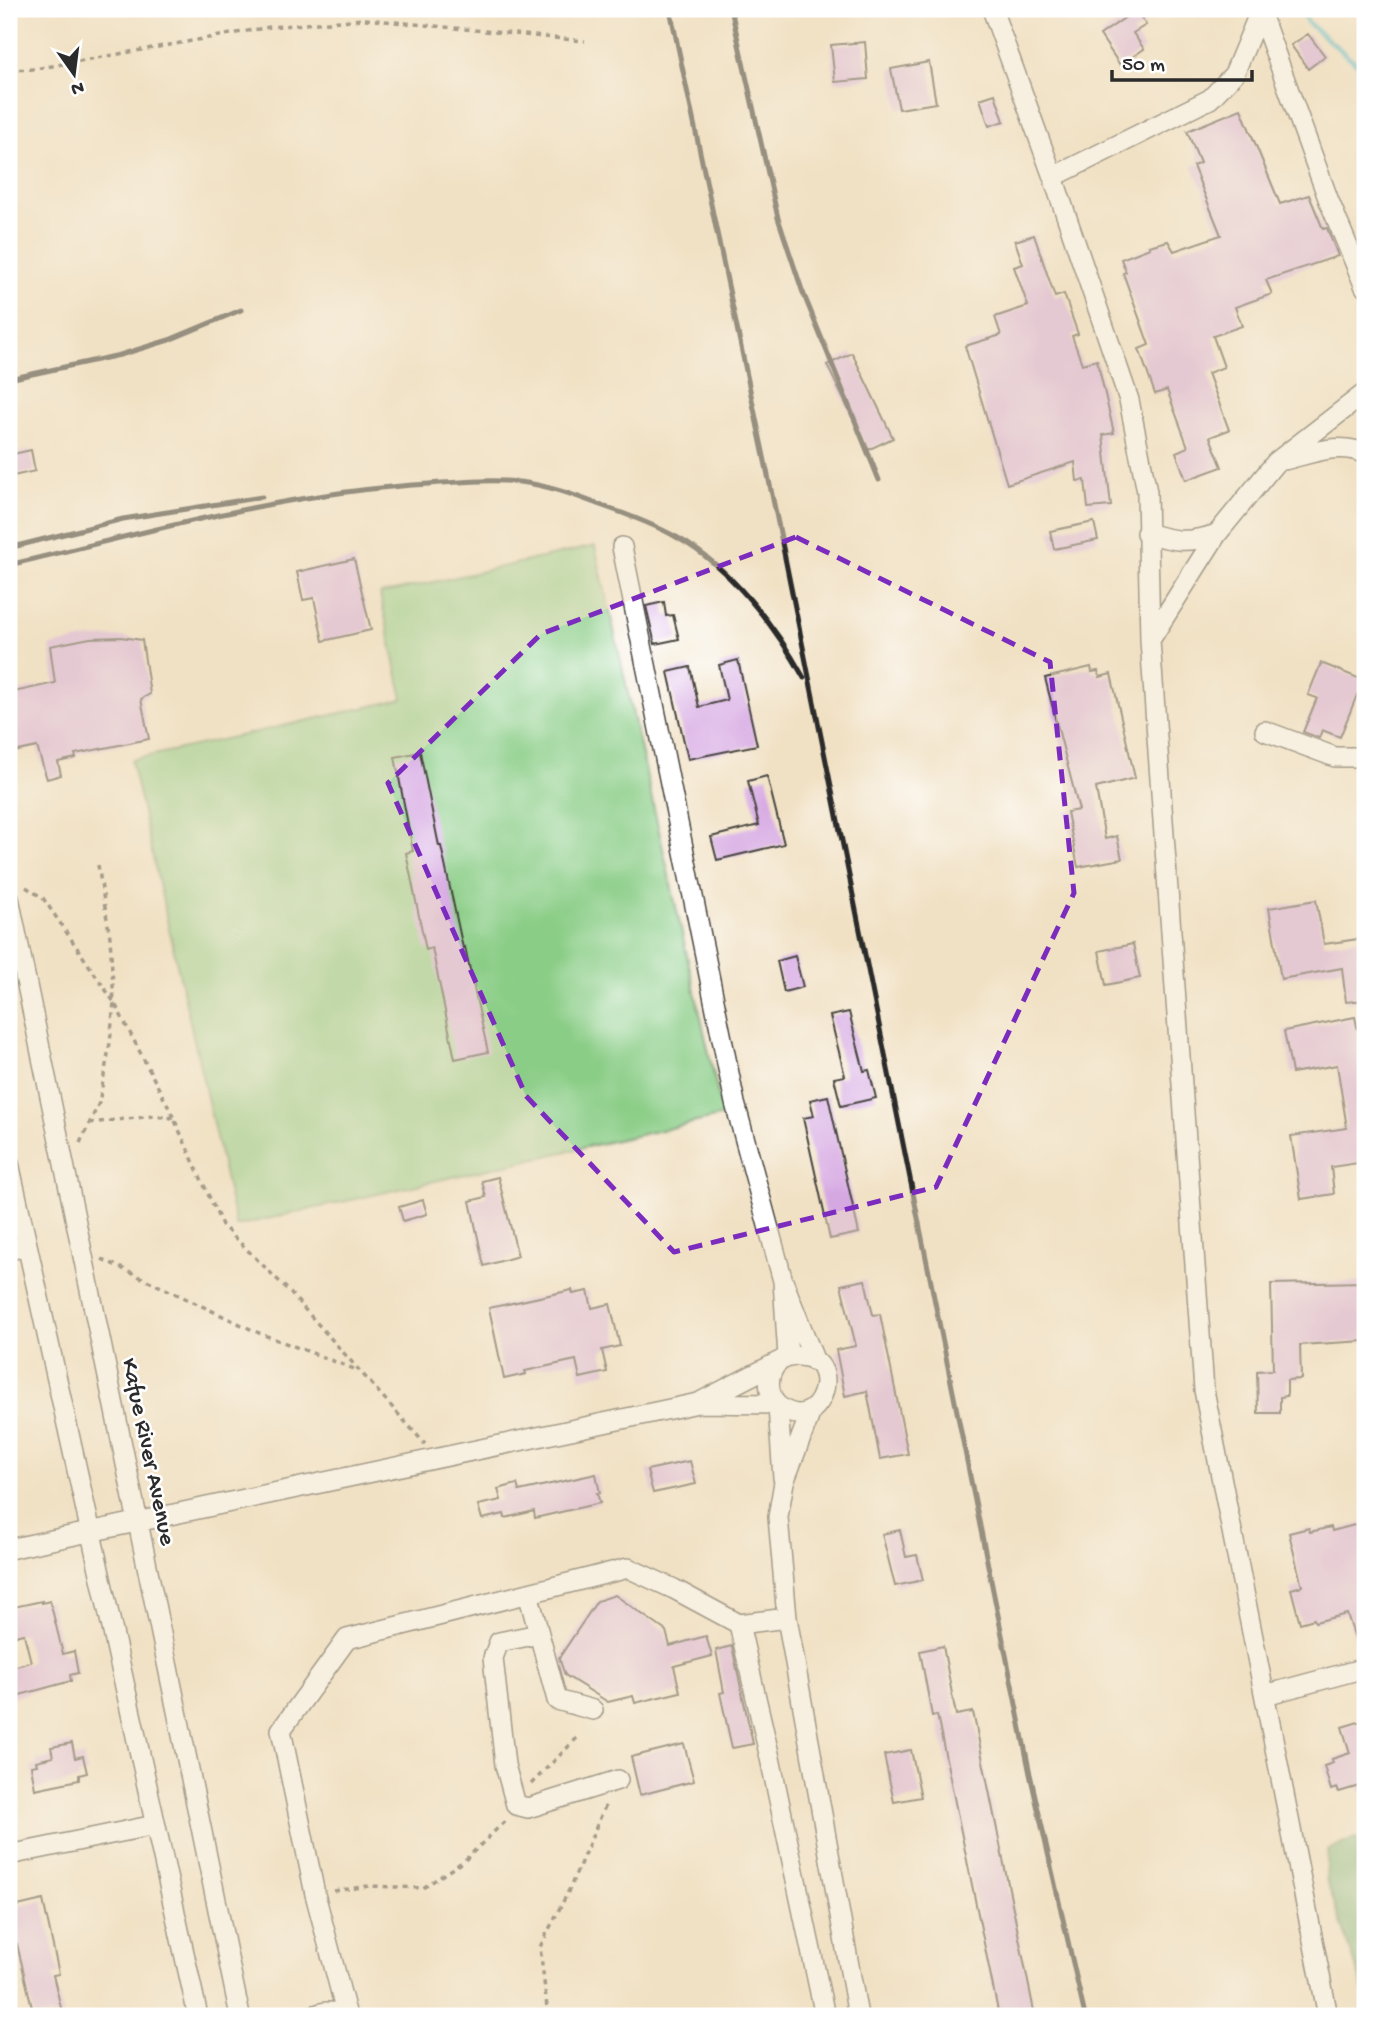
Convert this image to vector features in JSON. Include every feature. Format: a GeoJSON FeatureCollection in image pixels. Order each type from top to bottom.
{"type":"FeatureCollection","features":[{"type":"Feature","properties":{"kind":"street"},"geometry":{"type":"LineString","coordinates":[[992,9],[1129,400],[1147,492],[1150,640],[1204,1390],[1328,2016]]}},
{"type":"Feature","properties":{"kind":"street"},"geometry":{"type":"LineString","coordinates":[[1053,177],[1210,99],[1234,74],[1261,10]]}},
{"type":"Feature","properties":{"kind":"street"},"geometry":{"type":"LineString","coordinates":[[1261,10],[1329,201],[1365,287]]}},
{"type":"Feature","properties":{"kind":"street"},"geometry":{"type":"LineString","coordinates":[[1150,640],[1217,534],[1276,462],[1365,393]]}},
{"type":"Feature","properties":{"kind":"street"},"geometry":{"type":"LineString","coordinates":[[1276,462],[1330,449],[1353,448],[1365,454]]}},
{"type":"Feature","properties":{"kind":"street"},"geometry":{"type":"LineString","coordinates":[[1146,533],[1177,542],[1194,541],[1217,534]]}},
{"type":"Feature","properties":{"kind":"street"},"geometry":{"type":"LineString","coordinates":[[622,547],[735,1103],[783,1281],[814,1362]]}},
{"type":"Feature","properties":{"kind":"street"},"geometry":{"type":"LineString","coordinates":[[1265,731],[1335,757],[1365,757]]}},
{"type":"Feature","properties":{"kind":"street","name":"Kafue River Avenue"},"geometry":{"type":"LineString","coordinates":[[16,892],[64,1169],[240,2016]]}},
{"type":"Feature","properties":{"kind":"street"},"geometry":{"type":"LineString","coordinates":[[9,1163],[18,1248],[89,1532],[198,2016]]}},
{"type":"Feature","properties":{"kind":"street"},"geometry":{"type":"LineString","coordinates":[[783,1281],[784,1359]]}},
{"type":"Feature","properties":{"kind":"street"},"geometry":{"type":"LineString","coordinates":[[698,1403],[784,1359],[806,1357],[821,1368],[824,1395],[812,1409],[783,1482]]}},
{"type":"Feature","properties":{"kind":"street"},"geometry":{"type":"LineString","coordinates":[[784,1359],[773,1368],[768,1387],[777,1405],[783,1482],[778,1517],[787,1618],[858,2016]]}},
{"type":"Feature","properties":{"kind":"street"},"geometry":{"type":"LineString","coordinates":[[9,1549],[698,1403],[777,1405],[794,1413],[812,1409]]}},
{"type":"Feature","properties":{"kind":"street"},"geometry":{"type":"LineString","coordinates":[[318,2014],[345,2016],[315,1894],[281,1730],[347,1639],[628,1568],[739,1624],[787,1618]]}},
{"type":"Feature","properties":{"kind":"street"},"geometry":{"type":"LineString","coordinates":[[527,1593],[557,1700],[593,1710]]}},
{"type":"Feature","properties":{"kind":"street"},"geometry":{"type":"LineString","coordinates":[[739,1624],[825,2016]]}},
{"type":"Feature","properties":{"kind":"street"},"geometry":{"type":"LineString","coordinates":[[539,1634],[499,1642],[493,1658],[505,1765],[516,1805],[528,1808],[618,1780]]}},
{"type":"Feature","properties":{"kind":"street"},"geometry":{"type":"LineString","coordinates":[[1265,1695],[1365,1668]]}},
{"type":"Feature","properties":{"kind":"street"},"geometry":{"type":"LineString","coordinates":[[9,1855],[155,1825]]}},
{"type":"Feature","properties":{"kind":"street"},"geometry":{"type":"LineString","coordinates":[[318,2014],[341,1994]]}},
{"type":"Feature","properties":{"kind":"path"},"geometry":{"type":"LineString","coordinates":[[9,70],[35,69],[270,27],[364,19],[585,41]]}},
{"type":"Feature","properties":{"kind":"path"},"geometry":{"type":"LineString","coordinates":[[64,1169],[99,1103],[110,1043],[114,1002],[110,937],[98,864]]}},
{"type":"Feature","properties":{"kind":"path"},"geometry":{"type":"LineString","coordinates":[[16,892],[43,898],[114,1002],[174,1118],[222,1225],[284,1286],[438,1458]]}},
{"type":"Feature","properties":{"kind":"path"},"geometry":{"type":"LineString","coordinates":[[89,1123],[154,1116],[174,1118]]}},
{"type":"Feature","properties":{"kind":"path"},"geometry":{"type":"LineString","coordinates":[[81,1249],[259,1334],[360,1371]]}},
{"type":"Feature","properties":{"kind":"path"},"geometry":{"type":"LineString","coordinates":[[315,1894],[369,1886],[424,1888],[465,1860],[508,1818],[523,1792],[579,1736]]}},
{"type":"Feature","properties":{"kind":"path"},"geometry":{"type":"LineString","coordinates":[[548,2016],[540,1947],[569,1891],[597,1822],[618,1780]]}},
{"type":"Feature","properties":{"kind":"highlighted area"},"geometry":{"type":"Polygon","coordinates":[[[796,537],[1050,662],[1074,893],[936,1187],[674,1252],[526,1096],[388,783],[541,634],[796,537]]]}},
{"type":"Feature","properties":{"kind":"green space"},"geometry":{"type":"Polygon","coordinates":[[[595,546],[723,1116],[236,1226],[131,760],[403,699],[380,594],[595,546]]]}},
{"type":"Feature","properties":{"kind":"green space"},"geometry":{"type":"Polygon","coordinates":[[[1355,1838],[1365,1841],[1365,1993],[1326,1879],[1328,1850],[1355,1838]]]}},
{"type":"Feature","properties":{"kind":"building"},"geometry":{"type":"Polygon","coordinates":[[[1136,10],[1146,25],[1133,33],[1144,49],[1120,65],[1100,35],[1136,10]]]}},
{"type":"Feature","properties":{"kind":"building"},"geometry":{"type":"Polygon","coordinates":[[[1308,34],[1325,56],[1308,69],[1291,45],[1308,34]]]}},
{"type":"Feature","properties":{"kind":"building"},"geometry":{"type":"Polygon","coordinates":[[[865,42],[868,79],[835,82],[831,45],[865,42]]]}},
{"type":"Feature","properties":{"kind":"building"},"geometry":{"type":"Polygon","coordinates":[[[929,62],[936,103],[899,109],[891,69],[929,62]]]}},
{"type":"Feature","properties":{"kind":"building"},"geometry":{"type":"Polygon","coordinates":[[[995,94],[1004,121],[989,126],[980,99],[995,94]]]}},
{"type":"Feature","properties":{"kind":"building"},"geometry":{"type":"Polygon","coordinates":[[[1241,109],[1280,204],[1309,195],[1338,256],[1266,280],[1272,294],[1235,307],[1242,326],[1213,336],[1224,367],[1208,373],[1229,430],[1210,437],[1222,467],[1186,480],[1176,452],[1188,447],[1167,390],[1155,394],[1139,349],[1149,345],[1123,273],[1126,272],[1121,259],[1150,248],[1149,246],[1168,241],[1174,251],[1221,235],[1193,166],[1200,163],[1187,131],[1241,109]]]}},
{"type":"Feature","properties":{"kind":"building"},"geometry":{"type":"Polygon","coordinates":[[[1034,235],[1055,297],[1064,294],[1078,334],[1072,336],[1082,364],[1097,360],[1114,433],[1103,435],[1111,506],[1088,508],[1085,480],[1077,481],[1075,462],[1007,484],[965,346],[1001,335],[995,317],[1028,306],[1014,267],[1023,264],[1015,241],[1034,235]]]}},
{"type":"Feature","properties":{"kind":"building"},"geometry":{"type":"Polygon","coordinates":[[[852,353],[893,438],[868,450],[827,365],[852,353]]]}},
{"type":"Feature","properties":{"kind":"building"},"geometry":{"type":"Polygon","coordinates":[[[31,450],[35,471],[9,477],[9,455],[31,450]]]}},
{"type":"Feature","properties":{"kind":"building"},"geometry":{"type":"Polygon","coordinates":[[[1094,522],[1098,540],[1054,549],[1050,531],[1094,522]]]}},
{"type":"Feature","properties":{"kind":"building"},"geometry":{"type":"Polygon","coordinates":[[[354,559],[371,630],[323,641],[314,598],[303,600],[297,572],[354,559]]]}},
{"type":"Feature","properties":{"kind":"building"},"geometry":{"type":"Polygon","coordinates":[[[664,602],[666,616],[673,615],[679,639],[655,644],[646,606],[664,602]]]}},
{"type":"Feature","properties":{"kind":"building"},"geometry":{"type":"Polygon","coordinates":[[[121,637],[142,640],[150,694],[141,699],[149,739],[75,754],[76,758],[58,762],[61,775],[47,779],[37,747],[9,753],[9,693],[55,683],[50,646],[90,638],[121,637]]]}},
{"type":"Feature","properties":{"kind":"building"},"geometry":{"type":"Polygon","coordinates":[[[738,660],[757,745],[688,759],[668,672],[690,667],[699,707],[727,700],[719,665],[738,660]]]}},
{"type":"Feature","properties":{"kind":"building"},"geometry":{"type":"Polygon","coordinates":[[[1321,663],[1363,680],[1340,737],[1322,730],[1319,738],[1303,732],[1317,698],[1308,695],[1321,663]]]}},
{"type":"Feature","properties":{"kind":"building"},"geometry":{"type":"Polygon","coordinates":[[[1091,667],[1092,672],[1098,671],[1100,677],[1111,674],[1135,778],[1096,788],[1105,839],[1117,836],[1122,859],[1078,867],[1067,812],[1079,810],[1045,678],[1091,667]]]}},
{"type":"Feature","properties":{"kind":"building"},"geometry":{"type":"Polygon","coordinates":[[[420,752],[439,846],[488,1052],[455,1059],[432,948],[426,950],[406,853],[413,851],[395,757],[420,752]]]}},
{"type":"Feature","properties":{"kind":"building"},"geometry":{"type":"Polygon","coordinates":[[[767,776],[784,844],[717,860],[711,837],[759,825],[748,781],[767,776]]]}},
{"type":"Feature","properties":{"kind":"building"},"geometry":{"type":"Polygon","coordinates":[[[1316,900],[1324,944],[1365,938],[1365,1000],[1346,1002],[1342,968],[1281,979],[1269,908],[1316,900]]]}},
{"type":"Feature","properties":{"kind":"building"},"geometry":{"type":"Polygon","coordinates":[[[1133,944],[1140,978],[1106,985],[1099,951],[1133,944]]]}},
{"type":"Feature","properties":{"kind":"building"},"geometry":{"type":"Polygon","coordinates":[[[795,956],[803,987],[784,992],[777,961],[795,956]]]}},
{"type":"Feature","properties":{"kind":"building"},"geometry":{"type":"Polygon","coordinates":[[[849,1012],[864,1071],[869,1070],[876,1098],[841,1106],[834,1078],[845,1076],[830,1016],[849,1012]]]}},
{"type":"Feature","properties":{"kind":"building"},"geometry":{"type":"Polygon","coordinates":[[[1355,1017],[1360,1040],[1365,1039],[1365,1162],[1331,1167],[1334,1194],[1301,1199],[1291,1136],[1347,1128],[1337,1065],[1292,1073],[1284,1031],[1355,1017]]]}},
{"type":"Feature","properties":{"kind":"building"},"geometry":{"type":"Polygon","coordinates":[[[828,1096],[859,1233],[830,1239],[803,1118],[814,1116],[810,1100],[828,1096]]]}},
{"type":"Feature","properties":{"kind":"building"},"geometry":{"type":"Polygon","coordinates":[[[498,1177],[518,1256],[484,1266],[470,1201],[486,1197],[482,1181],[498,1177]]]}},
{"type":"Feature","properties":{"kind":"building"},"geometry":{"type":"Polygon","coordinates":[[[423,1200],[427,1214],[403,1221],[399,1207],[423,1200]]]}},
{"type":"Feature","properties":{"kind":"building"},"geometry":{"type":"Polygon","coordinates":[[[865,1280],[873,1315],[880,1314],[908,1454],[880,1459],[867,1391],[845,1396],[836,1350],[856,1346],[841,1285],[865,1280]]]}},
{"type":"Feature","properties":{"kind":"building"},"geometry":{"type":"Polygon","coordinates":[[[1365,1282],[1365,1341],[1300,1345],[1301,1379],[1287,1380],[1287,1396],[1280,1397],[1280,1413],[1258,1413],[1257,1371],[1273,1370],[1271,1284],[1365,1282]]]}},
{"type":"Feature","properties":{"kind":"building"},"geometry":{"type":"Polygon","coordinates":[[[572,1290],[573,1294],[588,1291],[592,1308],[610,1304],[620,1346],[602,1350],[607,1372],[580,1378],[576,1360],[525,1371],[526,1374],[504,1379],[489,1308],[572,1290]]]}},
{"type":"Feature","properties":{"kind":"building"},"geometry":{"type":"Polygon","coordinates":[[[690,1461],[696,1484],[653,1493],[647,1470],[690,1461]]]}},
{"type":"Feature","properties":{"kind":"building"},"geometry":{"type":"Polygon","coordinates":[[[596,1474],[600,1503],[535,1518],[534,1511],[505,1518],[504,1514],[482,1519],[478,1505],[501,1500],[498,1489],[517,1484],[519,1491],[596,1474]]]}},
{"type":"Feature","properties":{"kind":"building"},"geometry":{"type":"Polygon","coordinates":[[[1362,1523],[1365,1535],[1365,1656],[1361,1656],[1347,1614],[1300,1623],[1291,1589],[1302,1586],[1289,1533],[1309,1528],[1310,1532],[1331,1527],[1332,1531],[1362,1523]]]}},
{"type":"Feature","properties":{"kind":"building"},"geometry":{"type":"Polygon","coordinates":[[[900,1530],[906,1557],[917,1555],[923,1580],[895,1586],[882,1534],[900,1530]]]}},
{"type":"Feature","properties":{"kind":"building"},"geometry":{"type":"Polygon","coordinates":[[[615,1595],[666,1631],[670,1646],[706,1636],[712,1656],[674,1666],[680,1692],[635,1703],[633,1696],[608,1702],[565,1675],[559,1658],[597,1601],[615,1595]]]}},
{"type":"Feature","properties":{"kind":"building"},"geometry":{"type":"Polygon","coordinates":[[[50,1601],[63,1654],[74,1651],[78,1673],[70,1675],[71,1681],[9,1698],[9,1668],[31,1662],[24,1634],[9,1637],[9,1608],[50,1601]]]}},
{"type":"Feature","properties":{"kind":"building"},"geometry":{"type":"Polygon","coordinates":[[[732,1646],[753,1744],[732,1748],[720,1693],[724,1692],[716,1650],[732,1646]]]}},
{"type":"Feature","properties":{"kind":"building"},"geometry":{"type":"Polygon","coordinates":[[[943,1646],[956,1715],[973,1712],[1035,2016],[999,2016],[937,1715],[932,1716],[920,1651],[943,1646]]]}},
{"type":"Feature","properties":{"kind":"building"},"geometry":{"type":"Polygon","coordinates":[[[1365,1720],[1365,1792],[1361,1792],[1359,1786],[1339,1792],[1337,1788],[1331,1790],[1324,1766],[1333,1763],[1332,1759],[1350,1753],[1342,1727],[1365,1720]]]}},
{"type":"Feature","properties":{"kind":"building"},"geometry":{"type":"Polygon","coordinates":[[[72,1743],[75,1758],[83,1756],[87,1773],[79,1775],[79,1780],[35,1789],[31,1766],[37,1765],[36,1761],[53,1757],[51,1747],[72,1743]]]}},
{"type":"Feature","properties":{"kind":"building"},"geometry":{"type":"Polygon","coordinates":[[[684,1744],[694,1781],[640,1795],[631,1757],[684,1744]]]}},
{"type":"Feature","properties":{"kind":"building"},"geometry":{"type":"Polygon","coordinates":[[[911,1750],[921,1797],[894,1802],[884,1755],[911,1750]]]}},
{"type":"Feature","properties":{"kind":"building"},"geometry":{"type":"Polygon","coordinates":[[[43,1900],[59,1974],[53,1975],[63,2016],[34,2016],[17,1944],[9,1946],[9,1908],[43,1900]]]}},
{"type":"Feature","properties":{"kind":"waterway"},"geometry":{"type":"LineString","coordinates":[[1300,9],[1308,23],[1365,68]]}},
{"type":"Feature","properties":{"kind":"railway"},"geometry":{"type":"LineString","coordinates":[[670,9],[779,528],[1030,1774],[1085,2016]]}},
{"type":"Feature","properties":{"kind":"railway"},"geometry":{"type":"LineString","coordinates":[[731,9],[778,218],[802,290],[879,480]]}},
{"type":"Feature","properties":{"kind":"railway"},"geometry":{"type":"LineString","coordinates":[[9,379],[120,355],[169,340],[241,310]]}},
{"type":"Feature","properties":{"kind":"railway"},"geometry":{"type":"LineString","coordinates":[[9,565],[217,515],[322,495],[463,482],[529,483],[570,494],[640,520],[697,550],[716,565],[766,619],[804,678]]}},
{"type":"Feature","properties":{"kind":"railway"},"geometry":{"type":"LineString","coordinates":[[9,548],[123,519],[262,497]]}}]}
